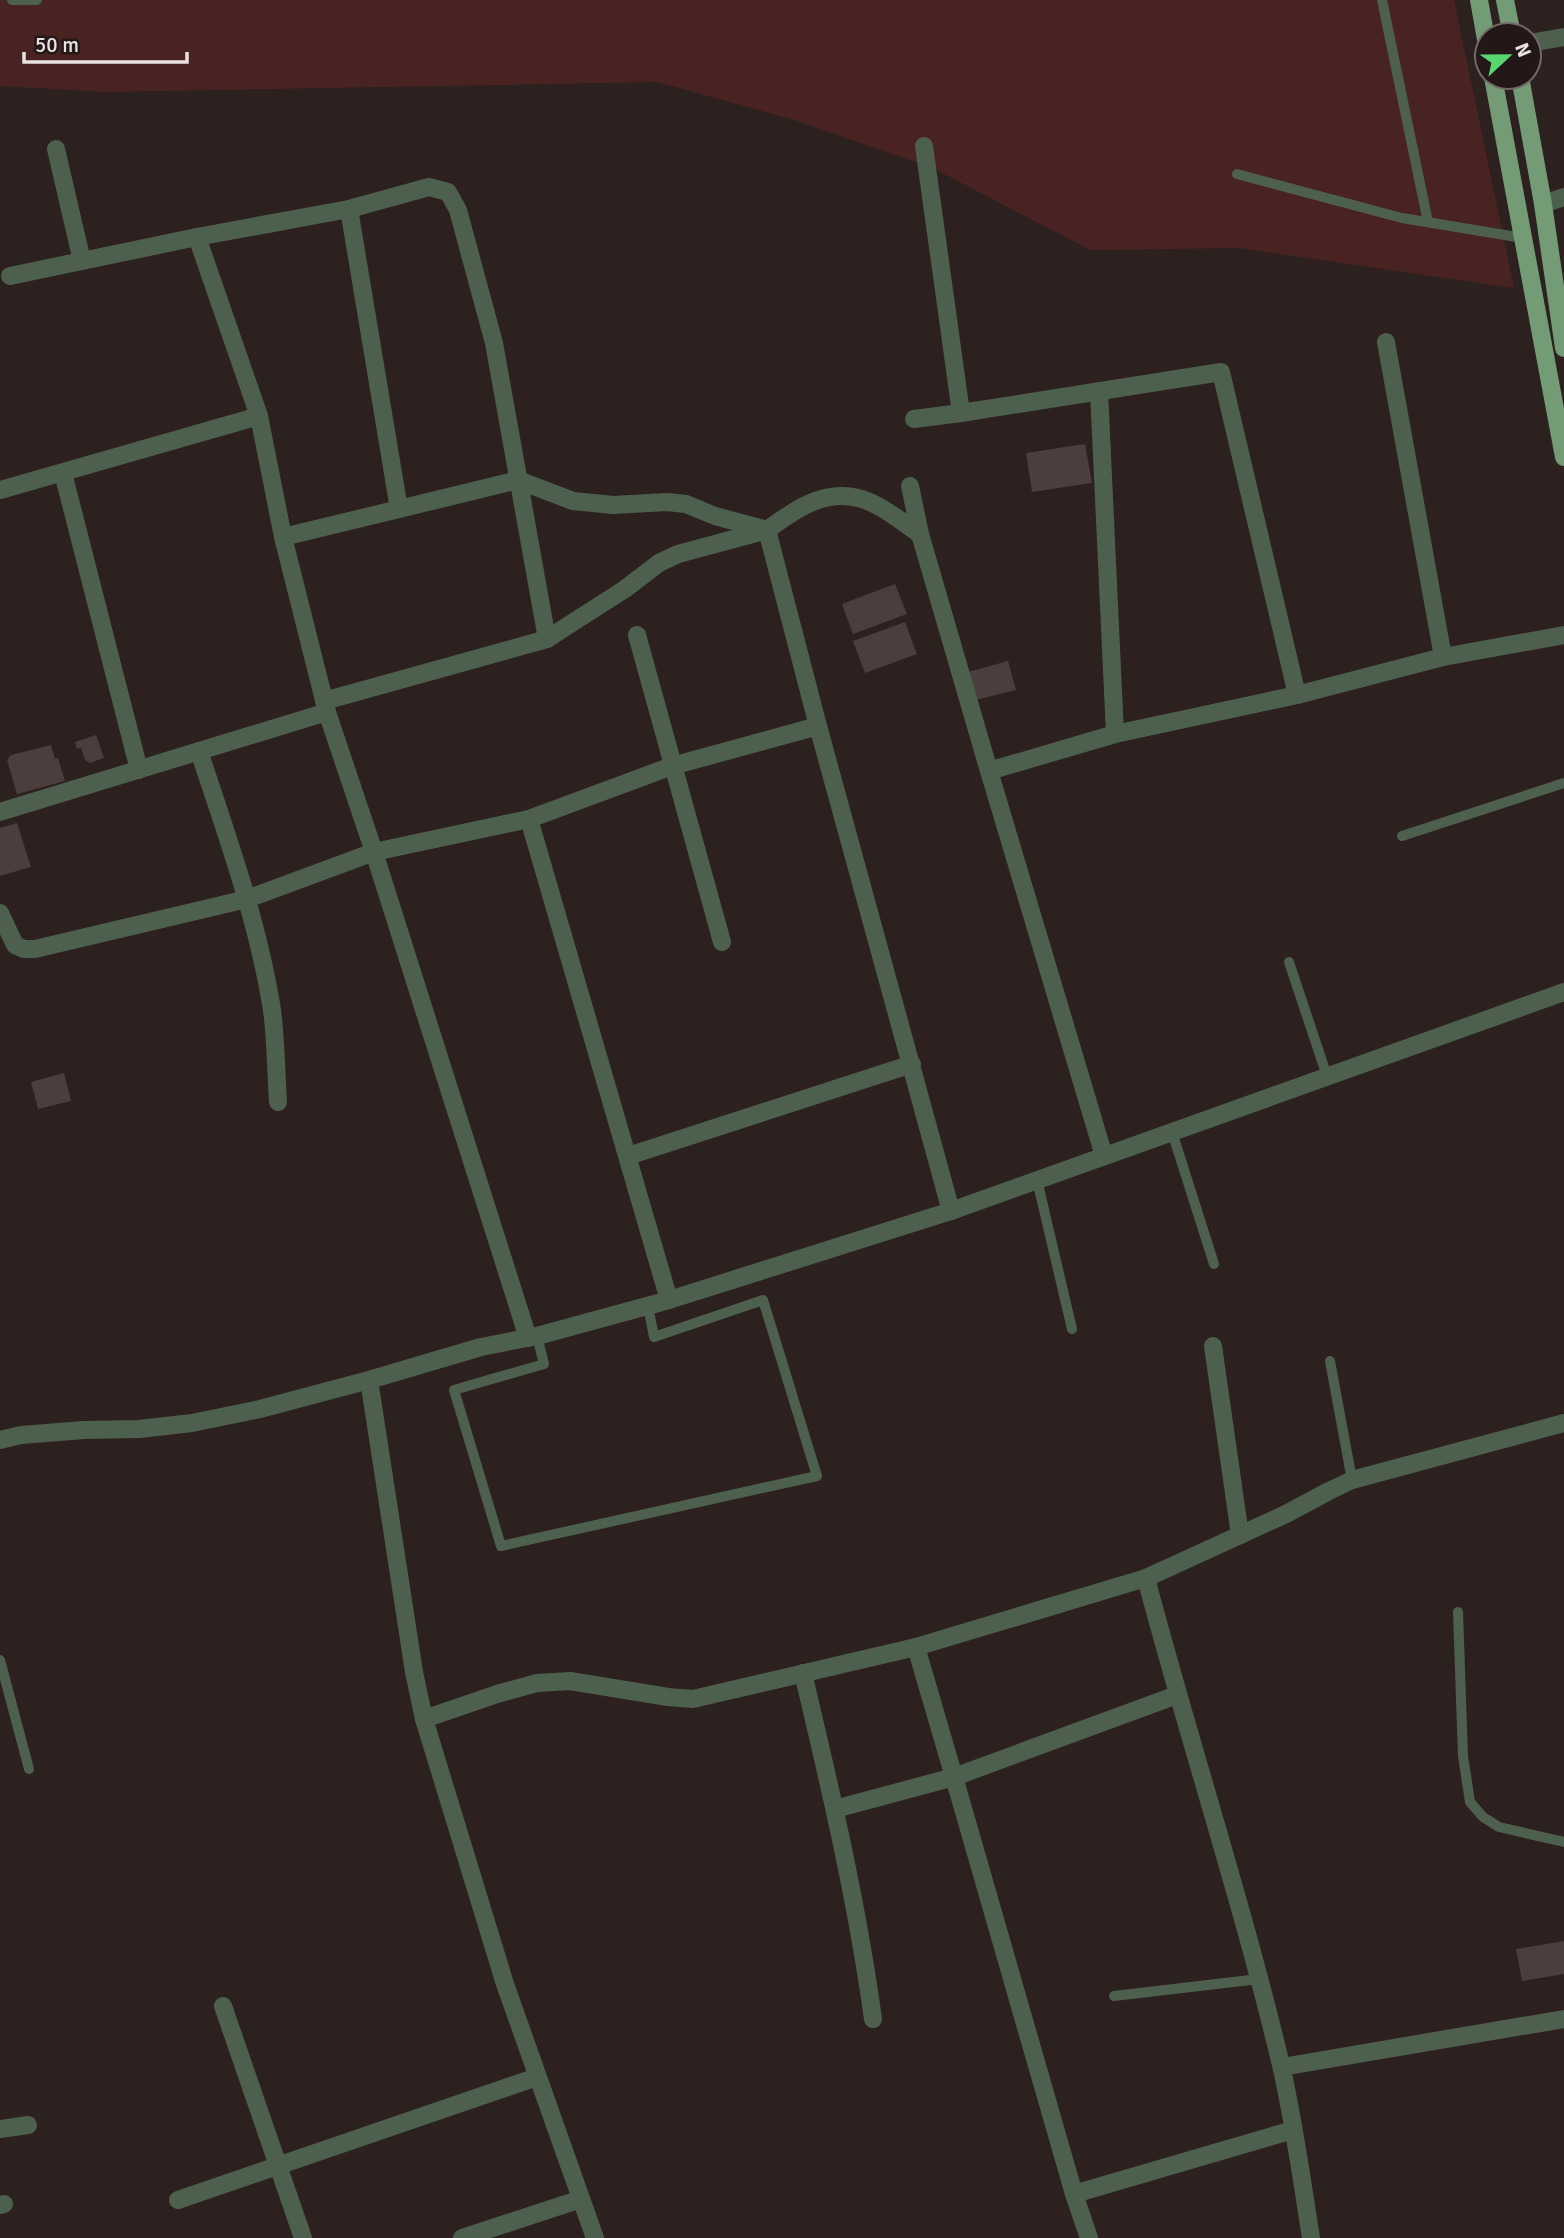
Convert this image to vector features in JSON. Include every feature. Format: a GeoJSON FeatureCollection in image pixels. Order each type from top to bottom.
{"type":"FeatureCollection","features":[{"type":"Feature","properties":{"kind":"main road"},"geometry":{"type":"LineString","coordinates":[[1479,0],[1483,21]]}},
{"type":"Feature","properties":{"kind":"main road"},"geometry":{"type":"LineString","coordinates":[[1505,0],[1509,21]]}},
{"type":"Feature","properties":{"kind":"main road"},"geometry":{"type":"LineString","coordinates":[[1496,91],[1564,457]]}},
{"type":"Feature","properties":{"kind":"main road"},"geometry":{"type":"LineString","coordinates":[[1523,91],[1543,204],[1564,348]]}},
{"type":"Feature","properties":{"kind":"street"},"geometry":{"type":"LineString","coordinates":[[1543,41],[1564,37]]}},
{"type":"Feature","properties":{"kind":"street"},"geometry":{"type":"LineString","coordinates":[[924,146],[961,413]]}},
{"type":"Feature","properties":{"kind":"street"},"geometry":{"type":"LineString","coordinates":[[56,149],[82,261]]}},
{"type":"Feature","properties":{"kind":"street"},"geometry":{"type":"LineString","coordinates":[[10,276],[349,209],[429,187],[448,192],[458,210],[494,343],[547,639]]}},
{"type":"Feature","properties":{"kind":"street"},"geometry":{"type":"LineString","coordinates":[[1543,204],[1564,197]]}},
{"type":"Feature","properties":{"kind":"street"},"geometry":{"type":"LineString","coordinates":[[349,209],[399,509]]}},
{"type":"Feature","properties":{"kind":"street"},"geometry":{"type":"LineString","coordinates":[[197,237],[259,416],[283,537],[326,707],[533,1337]]}},
{"type":"Feature","properties":{"kind":"street"},"geometry":{"type":"LineString","coordinates":[[1386,342],[1443,657]]}},
{"type":"Feature","properties":{"kind":"street"},"geometry":{"type":"LineString","coordinates":[[914,419],[1222,372],[1297,695]]}},
{"type":"Feature","properties":{"kind":"street"},"geometry":{"type":"LineString","coordinates":[[1099,391],[1115,734]]}},
{"type":"Feature","properties":{"kind":"street"},"geometry":{"type":"LineString","coordinates":[[0,490],[259,416]]}},
{"type":"Feature","properties":{"kind":"street"},"geometry":{"type":"LineString","coordinates":[[63,473],[139,770]]}},
{"type":"Feature","properties":{"kind":"street"},"geometry":{"type":"LineString","coordinates":[[283,537],[518,480],[573,501],[613,505],[667,502],[687,504],[715,516],[767,530]]}},
{"type":"Feature","properties":{"kind":"street"},"geometry":{"type":"LineString","coordinates":[[910,486],[920,534],[1104,1156]]}},
{"type":"Feature","properties":{"kind":"street"},"geometry":{"type":"LineString","coordinates":[[0,812],[547,639],[625,589],[659,563],[678,554],[767,530],[813,501],[840,495],[859,498],[920,534]]}},
{"type":"Feature","properties":{"kind":"street"},"geometry":{"type":"LineString","coordinates":[[767,530],[951,1211]]}},
{"type":"Feature","properties":{"kind":"street"},"geometry":{"type":"LineString","coordinates":[[637,635],[722,942]]}},
{"type":"Feature","properties":{"kind":"street"},"geometry":{"type":"LineString","coordinates":[[989,771],[1115,734],[1297,695],[1443,657],[1564,635]]}},
{"type":"Feature","properties":{"kind":"street"},"geometry":{"type":"LineString","coordinates":[[0,913],[15,945],[35,949],[247,899],[374,852],[529,818],[672,766],[818,726]]}},
{"type":"Feature","properties":{"kind":"street"},"geometry":{"type":"LineString","coordinates":[[199,751],[247,899],[272,1012],[278,1102]]}},
{"type":"Feature","properties":{"kind":"street"},"geometry":{"type":"LineString","coordinates":[[529,818],[669,1300]]}},
{"type":"Feature","properties":{"kind":"street"},"geometry":{"type":"LineString","coordinates":[[0,1440],[21,1435],[139,1429],[192,1423],[260,1409],[669,1300],[951,1211],[1564,992]]}},
{"type":"Feature","properties":{"kind":"street"},"geometry":{"type":"LineString","coordinates":[[628,1156],[912,1063]]}},
{"type":"Feature","properties":{"kind":"street"},"geometry":{"type":"LineString","coordinates":[[1213,1346],[1240,1535]]}},
{"type":"Feature","properties":{"kind":"street"},"geometry":{"type":"LineString","coordinates":[[369,1380],[414,1672],[424,1719],[505,1984],[595,2238]]}},
{"type":"Feature","properties":{"kind":"street"},"geometry":{"type":"LineString","coordinates":[[424,1719],[537,1683],[570,1681],[693,1699],[916,1647],[1146,1578],[1352,1480],[1564,1423]]}},
{"type":"Feature","properties":{"kind":"street"},"geometry":{"type":"LineString","coordinates":[[1146,1578],[1282,2067],[1311,2238]]}},
{"type":"Feature","properties":{"kind":"street"},"geometry":{"type":"LineString","coordinates":[[916,1647],[1088,2238]]}},
{"type":"Feature","properties":{"kind":"street"},"geometry":{"type":"LineString","coordinates":[[803,1672],[835,1809],[864,1957],[873,2019]]}},
{"type":"Feature","properties":{"kind":"street"},"geometry":{"type":"LineString","coordinates":[[835,1809],[954,1777],[1177,1695]]}},
{"type":"Feature","properties":{"kind":"street"},"geometry":{"type":"LineString","coordinates":[[223,2006],[303,2238]]}},
{"type":"Feature","properties":{"kind":"street"},"geometry":{"type":"LineString","coordinates":[[1282,2067],[1564,2019]]}},
{"type":"Feature","properties":{"kind":"street"},"geometry":{"type":"LineString","coordinates":[[177,2200],[537,2077]]}},
{"type":"Feature","properties":{"kind":"street"},"geometry":{"type":"LineString","coordinates":[[0,2129],[28,2125]]}},
{"type":"Feature","properties":{"kind":"street"},"geometry":{"type":"LineString","coordinates":[[1074,2194],[1293,2130]]}},
{"type":"Feature","properties":{"kind":"street"},"geometry":{"type":"LineString","coordinates":[[462,2238],[581,2199]]}},
{"type":"Feature","properties":{"kind":"lane"},"geometry":{"type":"LineString","coordinates":[[12,0],[37,0]]}},
{"type":"Feature","properties":{"kind":"lane"},"geometry":{"type":"LineString","coordinates":[[1382,0],[1428,222]]}},
{"type":"Feature","properties":{"kind":"lane"},"geometry":{"type":"LineString","coordinates":[[1237,174],[1402,218],[1523,238]]}},
{"type":"Feature","properties":{"kind":"lane"},"geometry":{"type":"LineString","coordinates":[[1402,836],[1564,783]]}},
{"type":"Feature","properties":{"kind":"lane"},"geometry":{"type":"LineString","coordinates":[[1289,962],[1327,1076]]}},
{"type":"Feature","properties":{"kind":"lane"},"geometry":{"type":"LineString","coordinates":[[1172,1132],[1214,1264]]}},
{"type":"Feature","properties":{"kind":"lane"},"geometry":{"type":"LineString","coordinates":[[1037,1180],[1072,1329]]}},
{"type":"Feature","properties":{"kind":"lane"},"geometry":{"type":"LineString","coordinates":[[533,1337],[544,1363],[454,1390],[501,1546],[817,1476],[763,1300],[654,1337],[648,1306]]}},
{"type":"Feature","properties":{"kind":"lane"},"geometry":{"type":"LineString","coordinates":[[1330,1361],[1352,1480]]}},
{"type":"Feature","properties":{"kind":"lane"},"geometry":{"type":"LineString","coordinates":[[1458,1612],[1463,1756],[1470,1802],[1483,1817],[1499,1827],[1564,1842]]}},
{"type":"Feature","properties":{"kind":"lane"},"geometry":{"type":"LineString","coordinates":[[0,1660],[29,1769]]}},
{"type":"Feature","properties":{"kind":"lane"},"geometry":{"type":"LineString","coordinates":[[1114,1996],[1258,1979]]}},
{"type":"Feature","properties":{"kind":"shaded area"},"geometry":{"type":"Polygon","coordinates":[[[0,0],[1454,0],[1514,288],[1238,248],[1090,250],[933,168],[791,119],[658,82],[107,92],[0,86],[0,0]]]}},
{"type":"Feature","properties":{"kind":"building"},"geometry":{"type":"Polygon","coordinates":[[[1085,444],[1092,483],[1032,492],[1026,453],[1085,444]]]}},
{"type":"Feature","properties":{"kind":"building"},"geometry":{"type":"Polygon","coordinates":[[[895,584],[907,614],[853,634],[842,604],[895,584]]]}},
{"type":"Feature","properties":{"kind":"building"},"geometry":{"type":"Polygon","coordinates":[[[905,622],[917,654],[865,673],[853,641],[905,622]]]}},
{"type":"Feature","properties":{"kind":"building"},"geometry":{"type":"Polygon","coordinates":[[[1008,661],[1016,690],[972,701],[964,673],[1008,661]]]}},
{"type":"Feature","properties":{"kind":"building"},"geometry":{"type":"Polygon","coordinates":[[[96,735],[104,758],[90,763],[85,760],[81,748],[77,749],[75,742],[96,735]]]}},
{"type":"Feature","properties":{"kind":"building"},"geometry":{"type":"Polygon","coordinates":[[[51,745],[65,781],[17,794],[7,760],[11,755],[51,745]]]}},
{"type":"Feature","properties":{"kind":"building"},"geometry":{"type":"Polygon","coordinates":[[[17,823],[31,867],[0,876],[0,828],[17,823]]]}},
{"type":"Feature","properties":{"kind":"building"},"geometry":{"type":"Polygon","coordinates":[[[64,1073],[71,1101],[38,1109],[31,1082],[64,1073]]]}},
{"type":"Feature","properties":{"kind":"building"},"geometry":{"type":"Polygon","coordinates":[[[1564,1941],[1564,1974],[1522,1981],[1516,1949],[1564,1941]]]}}]}
